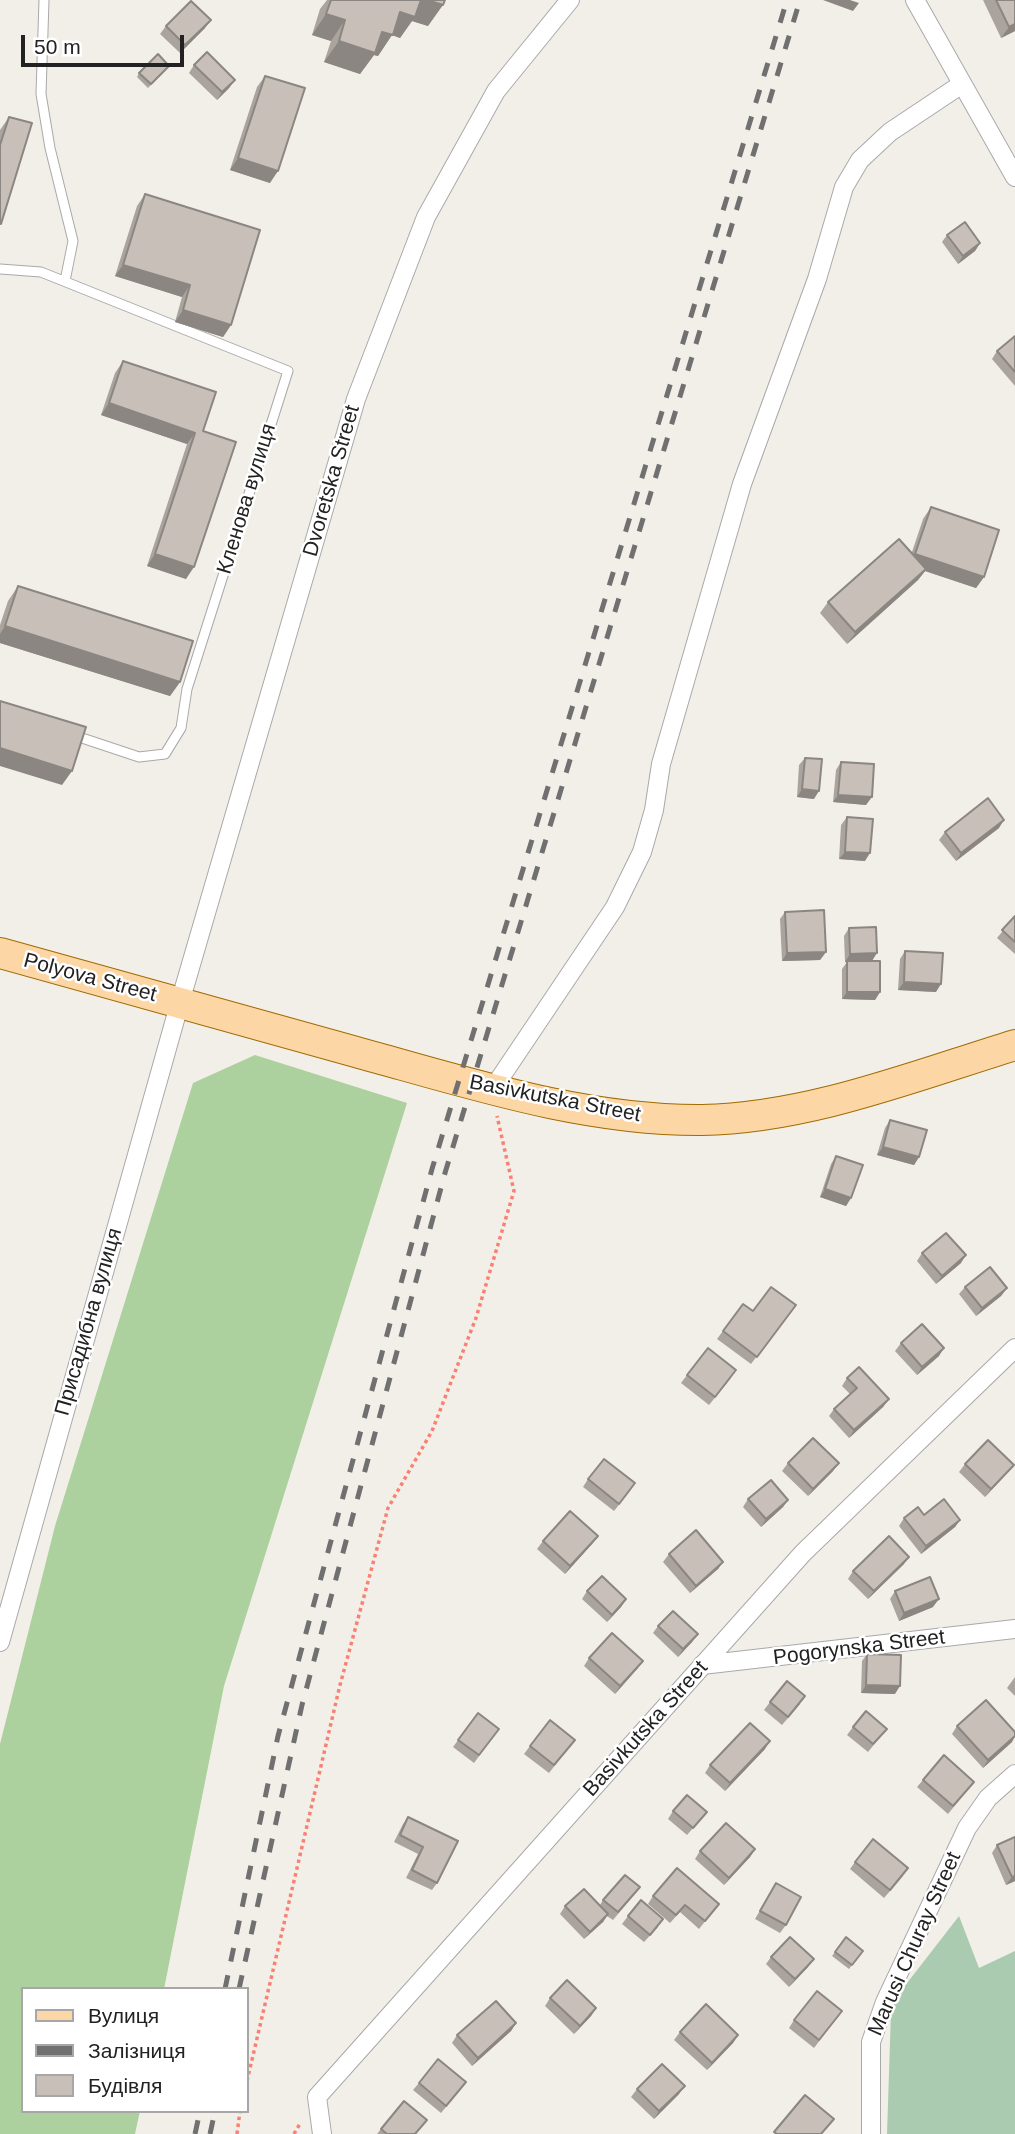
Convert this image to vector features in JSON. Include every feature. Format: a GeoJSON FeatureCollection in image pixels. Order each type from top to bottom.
{"type":"FeatureCollection","features":[{"type":"Feature","properties":{"kind":"main road","name":"Polyova Street"},"geometry":{"type":"LineString","coordinates":[[0,953],[180,1002]]}},
{"type":"Feature","properties":{"kind":"main road","name":"Basivkutska Street"},"geometry":{"type":"LineString","coordinates":[[180,1002],[492,1090],[602,1112],[654,1118],[704,1120],[750,1116],[816,1104],[1015,1045]]}},
{"type":"Feature","properties":{"kind":"street"},"geometry":{"type":"LineString","coordinates":[[915,0],[1015,177]]}},
{"type":"Feature","properties":{"kind":"street","name":"Dvoretska Street"},"geometry":{"type":"LineString","coordinates":[[180,1002],[356,400],[426,217],[496,91],[566,2]]}},
{"type":"Feature","properties":{"kind":"street"},"geometry":{"type":"LineString","coordinates":[[492,1090],[615,907],[642,852],[654,810],[661,764],[742,484],[817,279],[844,187],[860,160],[890,132],[962,84]]}},
{"type":"Feature","properties":{"kind":"street","name":"Присадибна вулиця"},"geometry":{"type":"LineString","coordinates":[[0,1642],[180,1002]]}},
{"type":"Feature","properties":{"kind":"street","name":"Basivkutska Street"},"geometry":{"type":"LineString","coordinates":[[322,2134],[317,2096],[803,1553],[1015,1348]]}},
{"type":"Feature","properties":{"kind":"street","name":"Pogorynska Street"},"geometry":{"type":"LineString","coordinates":[[702,1665],[1015,1629]]}},
{"type":"Feature","properties":{"kind":"street","name":"Marusi Churay Street"},"geometry":{"type":"LineString","coordinates":[[871,2134],[871,2042],[885,2002],[967,1828],[988,1798],[1015,1774]]}},
{"type":"Feature","properties":{"kind":"lane"},"geometry":{"type":"LineString","coordinates":[[44,0],[41,94],[73,241],[65,281]]}},
{"type":"Feature","properties":{"kind":"lane","name":"Кленова вулиця"},"geometry":{"type":"LineString","coordinates":[[0,268],[41,272],[288,371],[187,689],[181,728],[165,754],[139,757],[63,732]]}},
{"type":"Feature","properties":{"kind":"path"},"geometry":{"type":"LineString","coordinates":[[248,2077],[340,1685],[388,1508],[432,1431],[476,1318],[514,1191],[492,1090]]}},
{"type":"Feature","properties":{"kind":"path"},"geometry":{"type":"LineString","coordinates":[[237,2134],[240,2113]]}},
{"type":"Feature","properties":{"kind":"green space"},"geometry":{"type":"Polygon","coordinates":[[[255,1055],[407,1103],[224,1686],[164,1987],[21,1987],[21,2113],[140,2113],[135,2134],[0,2134],[0,1744],[55,1526],[193,1083],[255,1055]]]}},
{"type":"Feature","properties":{"kind":"green space"},"geometry":{"type":"Polygon","coordinates":[[[959,1916],[979,1968],[1015,1951],[1015,2134],[887,2134],[891,2011],[904,1987],[959,1916]]]}},
{"type":"Feature","properties":{"kind":"building"},"geometry":{"type":"Polygon","coordinates":[[[331,0],[421,0],[415,17],[400,12],[393,35],[382,32],[375,53],[339,41],[345,20],[326,14],[331,0]]]}},
{"type":"Feature","properties":{"kind":"building"},"geometry":{"type":"Polygon","coordinates":[[[427,0],[445,0],[443,5],[427,0]]]}},
{"type":"Feature","properties":{"kind":"building"},"geometry":{"type":"Polygon","coordinates":[[[996,0],[1015,0],[1015,24],[1009,27],[996,0]]]}},
{"type":"Feature","properties":{"kind":"building"},"geometry":{"type":"Polygon","coordinates":[[[191,1],[211,20],[185,45],[166,26],[191,1]]]}},
{"type":"Feature","properties":{"kind":"building"},"geometry":{"type":"Polygon","coordinates":[[[207,52],[235,80],[222,92],[194,65],[207,52]]]}},
{"type":"Feature","properties":{"kind":"building"},"geometry":{"type":"Polygon","coordinates":[[[158,54],[169,66],[151,84],[139,73],[158,54]]]}},
{"type":"Feature","properties":{"kind":"building"},"geometry":{"type":"Polygon","coordinates":[[[265,76],[305,88],[278,171],[238,158],[265,76]]]}},
{"type":"Feature","properties":{"kind":"building"},"geometry":{"type":"Polygon","coordinates":[[[9,117],[32,123],[1,224],[0,145],[9,117]]]}},
{"type":"Feature","properties":{"kind":"building"},"geometry":{"type":"Polygon","coordinates":[[[145,194],[260,230],[231,325],[183,310],[190,285],[123,265],[145,194]]]}},
{"type":"Feature","properties":{"kind":"building"},"geometry":{"type":"Polygon","coordinates":[[[965,222],[980,243],[963,256],[947,235],[965,222]]]}},
{"type":"Feature","properties":{"kind":"building"},"geometry":{"type":"Polygon","coordinates":[[[1015,336],[1015,372],[997,351],[1015,336]]]}},
{"type":"Feature","properties":{"kind":"building"},"geometry":{"type":"Polygon","coordinates":[[[123,361],[216,392],[203,431],[236,442],[194,567],[155,554],[195,433],[109,403],[123,361]]]}},
{"type":"Feature","properties":{"kind":"building"},"geometry":{"type":"Polygon","coordinates":[[[931,507],[999,530],[984,577],[915,554],[931,507]]]}},
{"type":"Feature","properties":{"kind":"building"},"geometry":{"type":"Polygon","coordinates":[[[899,539],[926,569],[855,632],[828,602],[899,539]]]}},
{"type":"Feature","properties":{"kind":"building"},"geometry":{"type":"Polygon","coordinates":[[[18,586],[193,641],[180,682],[5,626],[18,586]]]}},
{"type":"Feature","properties":{"kind":"building"},"geometry":{"type":"Polygon","coordinates":[[[0,701],[86,727],[72,771],[0,748],[0,701]]]}},
{"type":"Feature","properties":{"kind":"building"},"geometry":{"type":"Polygon","coordinates":[[[805,758],[822,759],[819,791],[802,789],[805,758]]]}},
{"type":"Feature","properties":{"kind":"building"},"geometry":{"type":"Polygon","coordinates":[[[841,762],[874,764],[872,797],[838,795],[841,762]]]}},
{"type":"Feature","properties":{"kind":"building"},"geometry":{"type":"Polygon","coordinates":[[[988,798],[1004,820],[961,853],[945,832],[988,798]]]}},
{"type":"Feature","properties":{"kind":"building"},"geometry":{"type":"Polygon","coordinates":[[[847,817],[873,819],[870,853],[845,852],[847,817]]]}},
{"type":"Feature","properties":{"kind":"building"},"geometry":{"type":"Polygon","coordinates":[[[824,910],[826,952],[787,953],[785,912],[824,910]]]}},
{"type":"Feature","properties":{"kind":"building"},"geometry":{"type":"Polygon","coordinates":[[[1015,916],[1015,942],[1002,930],[1015,916]]]}},
{"type":"Feature","properties":{"kind":"building"},"geometry":{"type":"Polygon","coordinates":[[[876,927],[877,953],[850,954],[849,928],[876,927]]]}},
{"type":"Feature","properties":{"kind":"building"},"geometry":{"type":"Polygon","coordinates":[[[905,951],[943,953],[941,984],[904,982],[905,951]]]}},
{"type":"Feature","properties":{"kind":"building"},"geometry":{"type":"Polygon","coordinates":[[[847,961],[880,961],[880,992],[847,992],[847,961]]]}},
{"type":"Feature","properties":{"kind":"building"},"geometry":{"type":"Polygon","coordinates":[[[890,1120],[927,1130],[919,1157],[883,1147],[890,1120]]]}},
{"type":"Feature","properties":{"kind":"building"},"geometry":{"type":"Polygon","coordinates":[[[836,1156],[863,1165],[851,1198],[825,1189],[836,1156]]]}},
{"type":"Feature","properties":{"kind":"building"},"geometry":{"type":"Polygon","coordinates":[[[946,1233],[966,1255],[942,1276],[922,1253],[946,1233]]]}},
{"type":"Feature","properties":{"kind":"building"},"geometry":{"type":"Polygon","coordinates":[[[990,1267],[1007,1288],[982,1308],[965,1287],[990,1267]]]}},
{"type":"Feature","properties":{"kind":"building"},"geometry":{"type":"Polygon","coordinates":[[[771,1287],[796,1305],[757,1357],[723,1331],[743,1304],[753,1311],[771,1287]]]}},
{"type":"Feature","properties":{"kind":"building"},"geometry":{"type":"Polygon","coordinates":[[[922,1324],[944,1348],[922,1367],[901,1343],[922,1324]]]}},
{"type":"Feature","properties":{"kind":"building"},"geometry":{"type":"Polygon","coordinates":[[[708,1348],[736,1370],[715,1397],[687,1375],[708,1348]]]}},
{"type":"Feature","properties":{"kind":"building"},"geometry":{"type":"Polygon","coordinates":[[[859,1367],[889,1399],[854,1430],[834,1409],[857,1388],[847,1378],[859,1367]]]}},
{"type":"Feature","properties":{"kind":"building"},"geometry":{"type":"Polygon","coordinates":[[[813,1438],[839,1463],[813,1489],[788,1463],[813,1438]]]}},
{"type":"Feature","properties":{"kind":"building"},"geometry":{"type":"Polygon","coordinates":[[[988,1440],[1014,1465],[991,1489],[965,1464],[988,1440]]]}},
{"type":"Feature","properties":{"kind":"building"},"geometry":{"type":"Polygon","coordinates":[[[604,1459],[635,1483],[619,1504],[588,1479],[604,1459]]]}},
{"type":"Feature","properties":{"kind":"building"},"geometry":{"type":"Polygon","coordinates":[[[771,1480],[788,1500],[766,1519],[748,1499],[771,1480]]]}},
{"type":"Feature","properties":{"kind":"building"},"geometry":{"type":"Polygon","coordinates":[[[944,1499],[960,1520],[926,1546],[904,1518],[918,1507],[924,1515],[944,1499]]]}},
{"type":"Feature","properties":{"kind":"building"},"geometry":{"type":"Polygon","coordinates":[[[570,1511],[598,1536],[570,1566],[543,1541],[570,1511]]]}},
{"type":"Feature","properties":{"kind":"building"},"geometry":{"type":"Polygon","coordinates":[[[696,1530],[723,1562],[696,1586],[669,1554],[696,1530]]]}},
{"type":"Feature","properties":{"kind":"building"},"geometry":{"type":"Polygon","coordinates":[[[889,1536],[909,1557],[874,1591],[853,1571],[889,1536]]]}},
{"type":"Feature","properties":{"kind":"building"},"geometry":{"type":"Polygon","coordinates":[[[602,1576],[626,1599],[612,1615],[587,1591],[602,1576]]]}},
{"type":"Feature","properties":{"kind":"building"},"geometry":{"type":"Polygon","coordinates":[[[930,1577],[939,1599],[904,1613],[895,1591],[930,1577]]]}},
{"type":"Feature","properties":{"kind":"building"},"geometry":{"type":"Polygon","coordinates":[[[673,1611],[698,1634],[683,1649],[658,1626],[673,1611]]]}},
{"type":"Feature","properties":{"kind":"building"},"geometry":{"type":"Polygon","coordinates":[[[612,1633],[643,1661],[620,1686],[589,1658],[612,1633]]]}},
{"type":"Feature","properties":{"kind":"building"},"geometry":{"type":"Polygon","coordinates":[[[867,1654],[901,1655],[900,1686],[866,1685],[867,1654]]]}},
{"type":"Feature","properties":{"kind":"building"},"geometry":{"type":"Polygon","coordinates":[[[787,1681],[805,1696],[788,1717],[770,1702],[787,1681]]]}},
{"type":"Feature","properties":{"kind":"building"},"geometry":{"type":"Polygon","coordinates":[[[986,1700],[1015,1732],[1015,1736],[988,1760],[957,1726],[986,1700]]]}},
{"type":"Feature","properties":{"kind":"building"},"geometry":{"type":"Polygon","coordinates":[[[866,1711],[887,1729],[873,1744],[853,1727],[866,1711]]]}},
{"type":"Feature","properties":{"kind":"building"},"geometry":{"type":"Polygon","coordinates":[[[478,1713],[499,1729],[479,1755],[458,1740],[478,1713]]]}},
{"type":"Feature","properties":{"kind":"building"},"geometry":{"type":"Polygon","coordinates":[[[550,1720],[575,1740],[554,1765],[530,1746],[550,1720]]]}},
{"type":"Feature","properties":{"kind":"building"},"geometry":{"type":"Polygon","coordinates":[[[750,1723],[770,1741],[730,1783],[710,1765],[750,1723]]]}},
{"type":"Feature","properties":{"kind":"building"},"geometry":{"type":"Polygon","coordinates":[[[944,1755],[974,1782],[953,1806],[923,1780],[944,1755]]]}},
{"type":"Feature","properties":{"kind":"building"},"geometry":{"type":"Polygon","coordinates":[[[687,1795],[707,1812],[693,1828],[673,1811],[687,1795]]]}},
{"type":"Feature","properties":{"kind":"building"},"geometry":{"type":"Polygon","coordinates":[[[408,1817],[458,1841],[437,1883],[412,1870],[423,1847],[400,1835],[408,1817]]]}},
{"type":"Feature","properties":{"kind":"building"},"geometry":{"type":"Polygon","coordinates":[[[726,1823],[755,1849],[729,1878],[700,1851],[726,1823]]]}},
{"type":"Feature","properties":{"kind":"building"},"geometry":{"type":"Polygon","coordinates":[[[1015,1837],[1015,1876],[1012,1877],[997,1845],[1015,1837]]]}},
{"type":"Feature","properties":{"kind":"building"},"geometry":{"type":"Polygon","coordinates":[[[873,1839],[908,1868],[890,1890],[855,1862],[873,1839]]]}},
{"type":"Feature","properties":{"kind":"building"},"geometry":{"type":"Polygon","coordinates":[[[677,1868],[719,1904],[705,1921],[685,1905],[676,1915],[653,1896],[677,1868]]]}},
{"type":"Feature","properties":{"kind":"building"},"geometry":{"type":"Polygon","coordinates":[[[625,1875],[640,1887],[618,1912],[603,1900],[625,1875]]]}},
{"type":"Feature","properties":{"kind":"building"},"geometry":{"type":"Polygon","coordinates":[[[776,1883],[801,1897],[786,1925],[760,1911],[776,1883]]]}},
{"type":"Feature","properties":{"kind":"building"},"geometry":{"type":"Polygon","coordinates":[[[584,1889],[608,1914],[590,1932],[565,1906],[584,1889]]]}},
{"type":"Feature","properties":{"kind":"building"},"geometry":{"type":"Polygon","coordinates":[[[641,1900],[663,1919],[650,1935],[628,1916],[641,1900]]]}},
{"type":"Feature","properties":{"kind":"building"},"geometry":{"type":"Polygon","coordinates":[[[790,1937],[814,1959],[795,1979],[771,1957],[790,1937]]]}},
{"type":"Feature","properties":{"kind":"building"},"geometry":{"type":"Polygon","coordinates":[[[846,1937],[863,1951],[852,1965],[835,1952],[846,1937]]]}},
{"type":"Feature","properties":{"kind":"building"},"geometry":{"type":"Polygon","coordinates":[[[567,1980],[596,2008],[580,2026],[550,1998],[567,1980]]]}},
{"type":"Feature","properties":{"kind":"building"},"geometry":{"type":"Polygon","coordinates":[[[817,1991],[842,2011],[819,2040],[794,2020],[817,1991]]]}},
{"type":"Feature","properties":{"kind":"building"},"geometry":{"type":"Polygon","coordinates":[[[496,2001],[516,2023],[478,2058],[457,2035],[496,2001]]]}},
{"type":"Feature","properties":{"kind":"building"},"geometry":{"type":"Polygon","coordinates":[[[706,2004],[738,2035],[712,2063],[680,2032],[706,2004]]]}},
{"type":"Feature","properties":{"kind":"building"},"geometry":{"type":"Polygon","coordinates":[[[438,2059],[466,2082],[446,2106],[419,2083],[438,2059]]]}},
{"type":"Feature","properties":{"kind":"building"},"geometry":{"type":"Polygon","coordinates":[[[662,2064],[685,2086],[659,2111],[637,2089],[662,2064]]]}},
{"type":"Feature","properties":{"kind":"building"},"geometry":{"type":"Polygon","coordinates":[[[805,2095],[834,2119],[821,2134],[774,2132],[805,2095]]]}},
{"type":"Feature","properties":{"kind":"building"},"geometry":{"type":"Polygon","coordinates":[[[404,2101],[427,2120],[415,2134],[387,2134],[381,2129],[404,2101]]]}},
{"type":"Feature","properties":{"kind":"railway"},"geometry":{"type":"LineString","coordinates":[[225,1987],[278,1736],[432,1169],[787,0]]}},
{"type":"Feature","properties":{"kind":"railway"},"geometry":{"type":"LineString","coordinates":[[239,1987],[302,1705],[445,1173],[800,0]]}},
{"type":"Feature","properties":{"kind":"railway"},"geometry":{"type":"LineString","coordinates":[[195,2134],[200,2113]]}},
{"type":"Feature","properties":{"kind":"railway"},"geometry":{"type":"LineString","coordinates":[[210,2134],[215,2113]]}}]}
